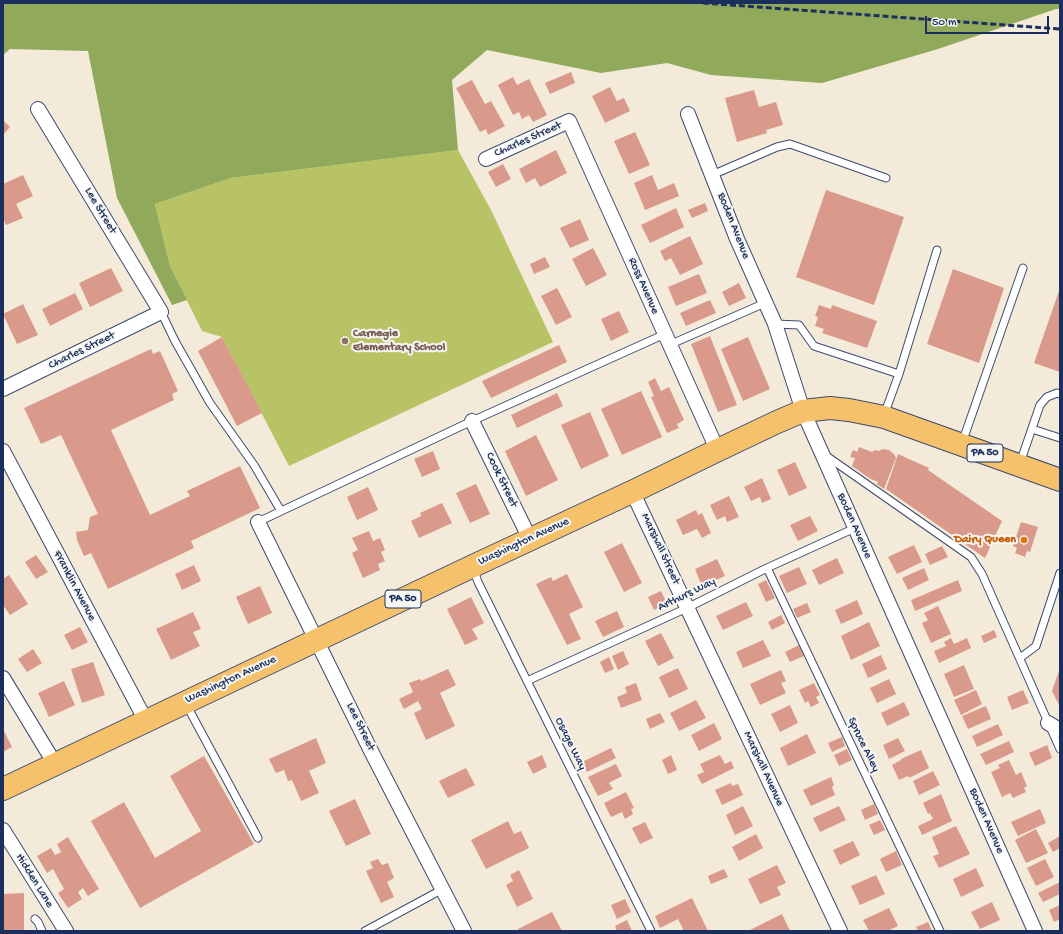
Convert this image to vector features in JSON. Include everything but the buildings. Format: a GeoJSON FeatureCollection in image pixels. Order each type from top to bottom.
{"type":"FeatureCollection","features":[{"type":"Feature","properties":{"kind":"main road","name":"Washington Avenue"},"geometry":{"type":"LineString","coordinates":[[3,788],[803,411],[830,408],[884,417],[1060,480]]}},
{"type":"Feature","properties":{"kind":"street","name":"Lee Street"},"geometry":{"type":"LineString","coordinates":[[38,109],[161,312]]}},
{"type":"Feature","properties":{"kind":"street","name":"Boden Avenue"},"geometry":{"type":"LineString","coordinates":[[688,114],[737,239],[774,324],[803,411],[1035,931]]}},
{"type":"Feature","properties":{"kind":"street","name":"Charles Street"},"geometry":{"type":"LineString","coordinates":[[486,159],[569,121]]}},
{"type":"Feature","properties":{"kind":"street","name":"Ross Avenue"},"geometry":{"type":"LineString","coordinates":[[569,121],[712,438],[716,451]]}},
{"type":"Feature","properties":{"kind":"street","name":"Charles Street"},"geometry":{"type":"LineString","coordinates":[[3,389],[161,312]]}},
{"type":"Feature","properties":{"kind":"street","name":"Cook Street"},"geometry":{"type":"LineString","coordinates":[[472,420],[530,539]]}},
{"type":"Feature","properties":{"kind":"street","name":"Franklin Avenue"},"geometry":{"type":"LineString","coordinates":[[3,451],[146,721]]}},
{"type":"Feature","properties":{"kind":"street","name":"Marshall Street"},"geometry":{"type":"LineString","coordinates":[[632,491],[687,608]]}},
{"type":"Feature","properties":{"kind":"street","name":"Lee Street"},"geometry":{"type":"LineString","coordinates":[[258,522],[371,751],[464,931]]}},
{"type":"Feature","properties":{"kind":"street","name":"Marshall Avenue"},"geometry":{"type":"LineString","coordinates":[[687,608],[840,931]]}},
{"type":"Feature","properties":{"kind":"street"},"geometry":{"type":"LineString","coordinates":[[3,678],[55,764]]}},
{"type":"Feature","properties":{"kind":"street","name":"Hidden Lane"},"geometry":{"type":"LineString","coordinates":[[3,830],[66,931]]}},
{"type":"Feature","properties":{"kind":"lane"},"geometry":{"type":"LineString","coordinates":[[712,175],[777,147],[790,144],[886,178]]}},
{"type":"Feature","properties":{"kind":"lane"},"geometry":{"type":"LineString","coordinates":[[884,417],[899,374],[937,250]]}},
{"type":"Feature","properties":{"kind":"lane"},"geometry":{"type":"LineString","coordinates":[[962,445],[1023,268]]}},
{"type":"Feature","properties":{"kind":"lane"},"geometry":{"type":"LineString","coordinates":[[258,522],[472,420],[667,340],[765,303]]}},
{"type":"Feature","properties":{"kind":"lane"},"geometry":{"type":"LineString","coordinates":[[161,312],[210,403],[254,466],[281,511]]}},
{"type":"Feature","properties":{"kind":"lane"},"geometry":{"type":"LineString","coordinates":[[774,324],[799,324],[814,346],[899,374]]}},
{"type":"Feature","properties":{"kind":"lane"},"geometry":{"type":"LineString","coordinates":[[1019,465],[1040,405],[1047,397],[1058,393]]}},
{"type":"Feature","properties":{"kind":"lane"},"geometry":{"type":"LineString","coordinates":[[1032,429],[1060,438]]}},
{"type":"Feature","properties":{"kind":"lane"},"geometry":{"type":"LineString","coordinates":[[822,453],[971,557],[982,574],[1020,658],[1054,726],[1060,749]]}},
{"type":"Feature","properties":{"kind":"lane","name":"Arthurs Way"},"geometry":{"type":"LineString","coordinates":[[527,681],[687,608],[767,568],[856,528]]}},
{"type":"Feature","properties":{"kind":"lane","name":"Osage Way"},"geometry":{"type":"LineString","coordinates":[[473,566],[478,582],[651,931]]}},
{"type":"Feature","properties":{"kind":"lane","name":"Spruce Alley"},"geometry":{"type":"LineString","coordinates":[[767,568],[940,931]]}},
{"type":"Feature","properties":{"kind":"lane"},"geometry":{"type":"LineString","coordinates":[[1020,658],[1036,646],[1060,573]]}},
{"type":"Feature","properties":{"kind":"lane"},"geometry":{"type":"LineString","coordinates":[[185,702],[258,838]]}},
{"type":"Feature","properties":{"kind":"lane"},"geometry":{"type":"LineString","coordinates":[[365,931],[443,889]]}},
{"type":"Feature","properties":{"kind":"lane"},"geometry":{"type":"LineString","coordinates":[[35,919],[42,931]]}},
{"type":"Feature","properties":{"kind":"green space"},"geometry":{"type":"Polygon","coordinates":[[[3,3],[1060,3],[1060,9],[1056,9],[938,49],[822,83],[711,75],[667,63],[601,73],[487,50],[452,80],[458,150],[231,178],[155,204],[170,266],[187,300],[172,305],[117,198],[88,51],[10,49],[3,55],[3,3]]]}},
{"type":"Feature","properties":{"kind":"green space"},"geometry":{"type":"Polygon","coordinates":[[[458,150],[491,210],[553,342],[289,466],[222,337],[202,331],[170,266],[155,204],[231,178],[458,150]]]}},
{"type":"Feature","properties":{"kind":"railway"},"geometry":{"type":"LineString","coordinates":[[703,3],[1060,29]]}},
{"type":"Feature","properties":{"kind":"place","name":"Carnegie Elementary School"},"geometry":{"type":"Point","coordinates":[345,341]}},
{"type":"Feature","properties":{"kind":"place","name":"Dairy Queen"},"geometry":{"type":"Point","coordinates":[1024,540]}}]}
